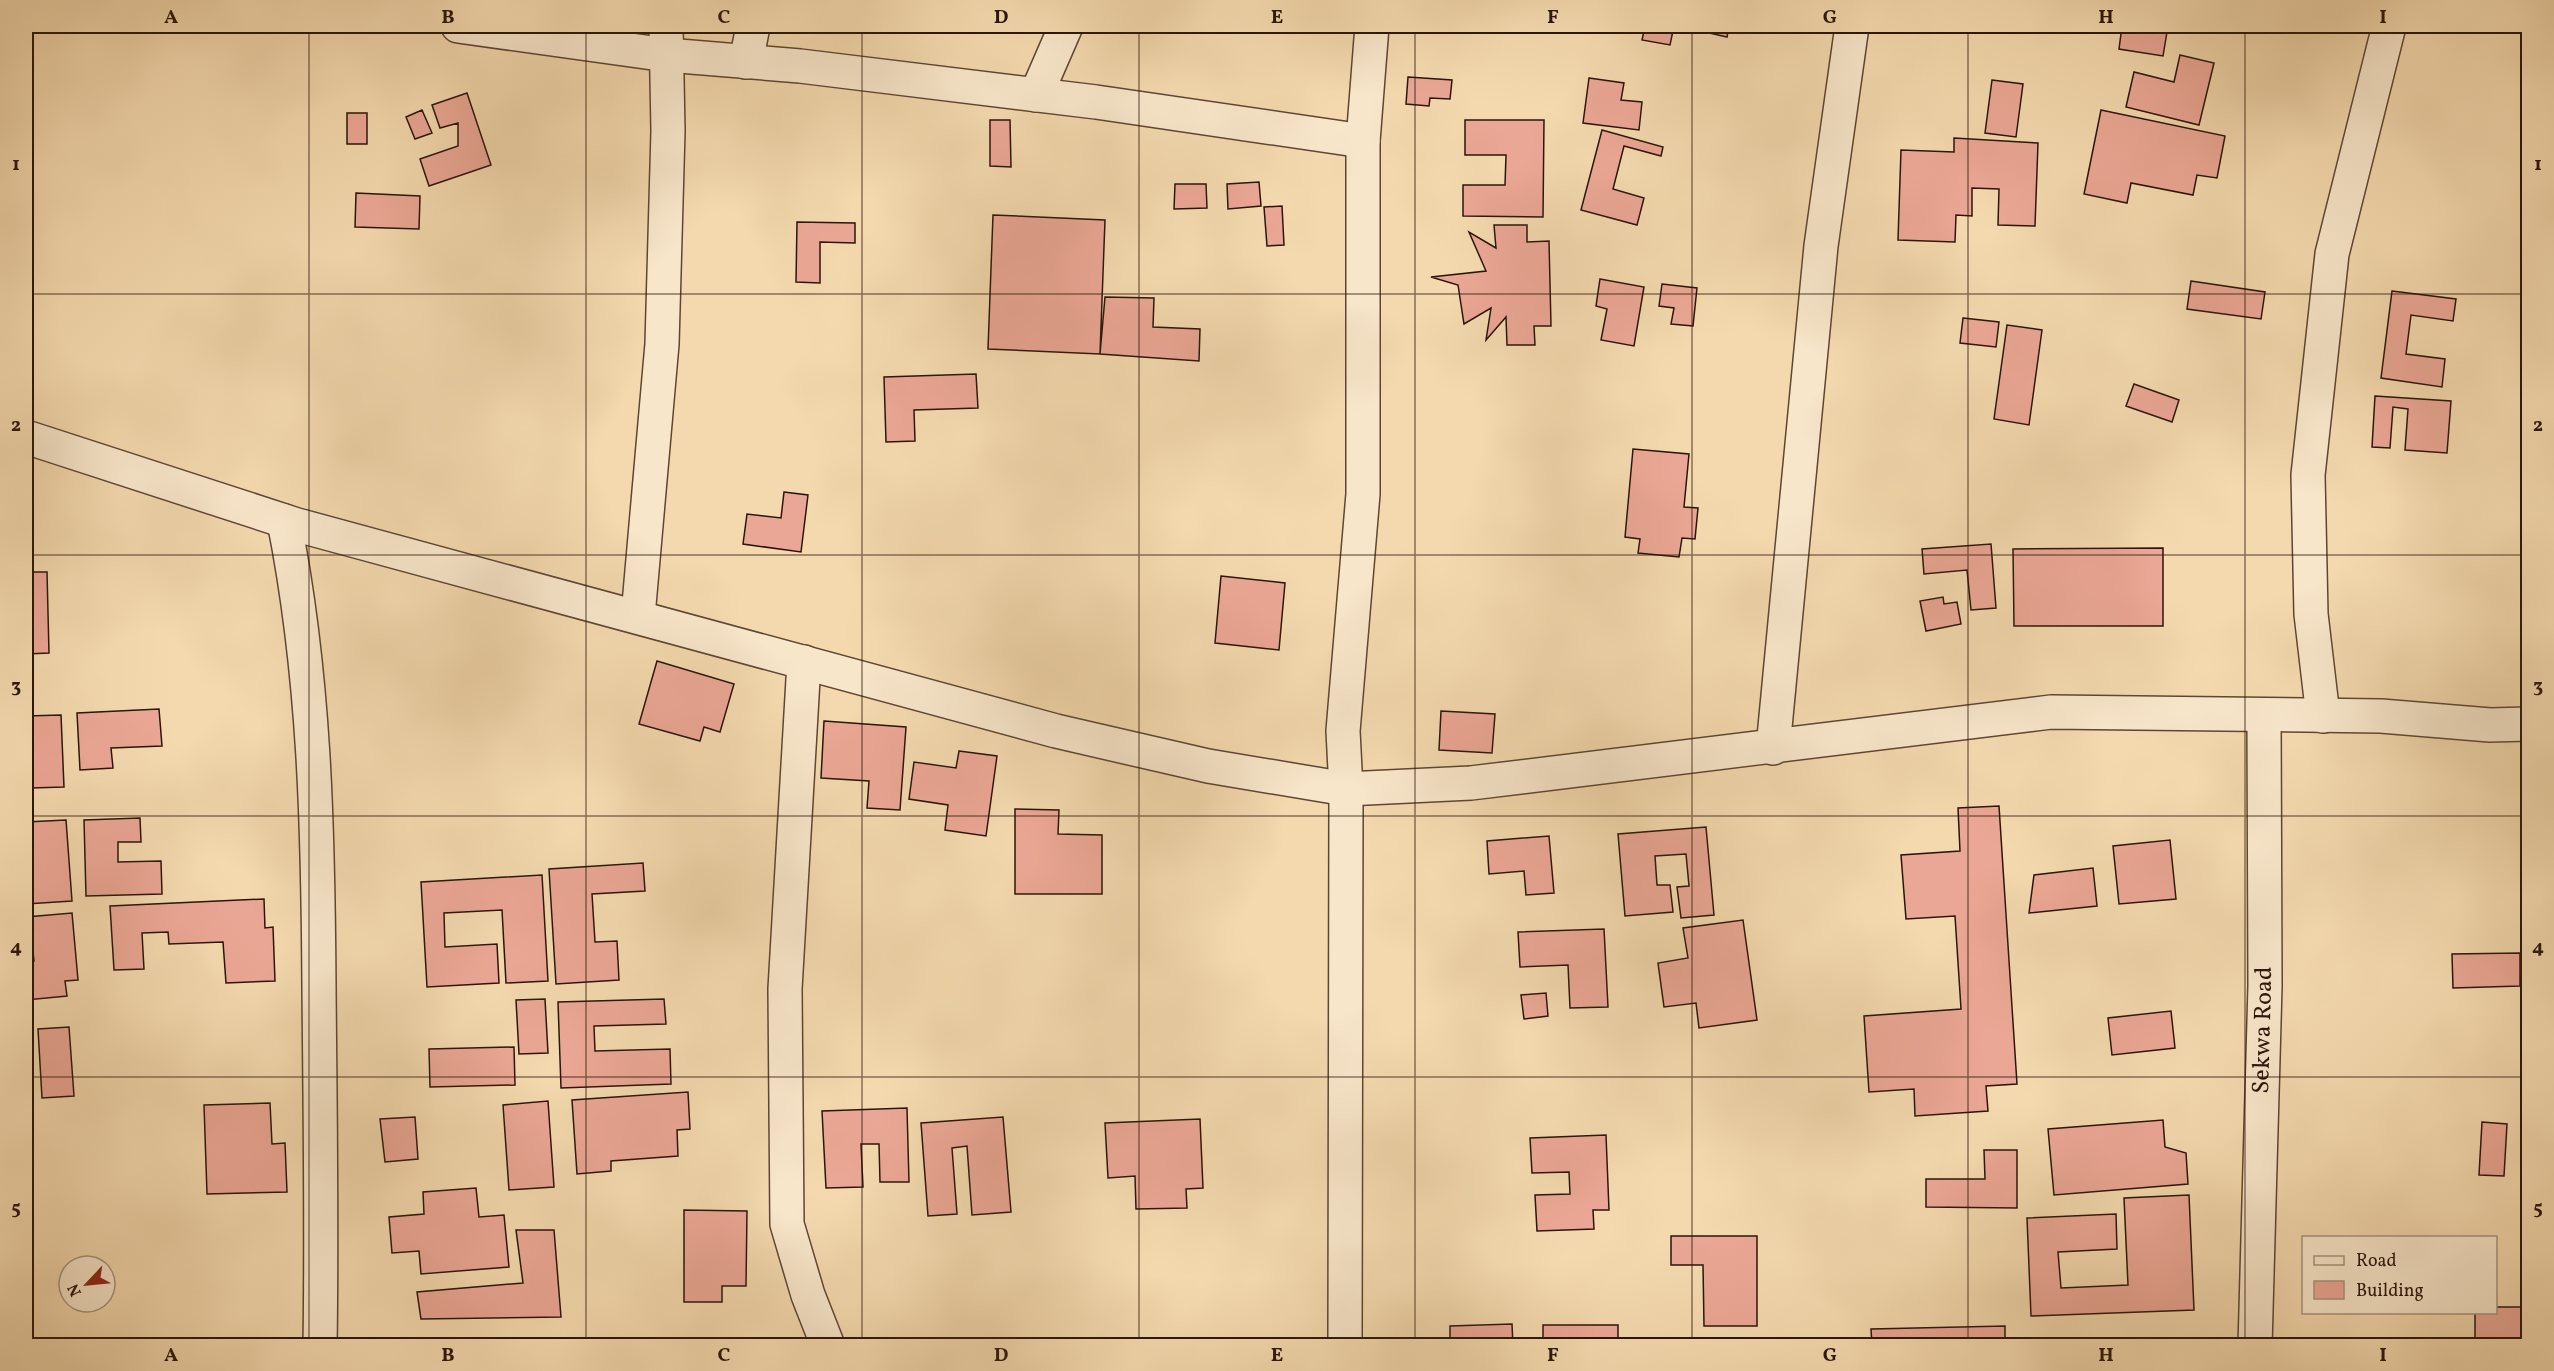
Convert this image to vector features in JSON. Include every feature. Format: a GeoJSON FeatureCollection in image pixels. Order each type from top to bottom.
{"type":"FeatureCollection","features":[{"type":"Feature","properties":{"kind":"street"},"geometry":{"type":"LineString","coordinates":[[458,26],[666,40],[746,62],[1036,95],[1364,141]]}},
{"type":"Feature","properties":{"kind":"street"},"geometry":{"type":"LineString","coordinates":[[746,62],[753,26]]}},
{"type":"Feature","properties":{"kind":"street"},"geometry":{"type":"LineString","coordinates":[[1036,95],[1066,26]]}},
{"type":"Feature","properties":{"kind":"street"},"geometry":{"type":"LineString","coordinates":[[1345,1346],[1346,789],[1342,731],[1363,494],[1364,141],[1372,26]]}},
{"type":"Feature","properties":{"kind":"street"},"geometry":{"type":"LineString","coordinates":[[1773,748],[1821,246],[1852,26]]}},
{"type":"Feature","properties":{"kind":"street"},"geometry":{"type":"LineString","coordinates":[[2323,716],[2311,614],[2308,475],[2310,453],[2332,254],[2389,26]]}},
{"type":"Feature","properties":{"kind":"street"},"geometry":{"type":"LineString","coordinates":[[638,616],[662,344],[668,131],[666,40]]}},
{"type":"Feature","properties":{"kind":"street"},"geometry":{"type":"LineString","coordinates":[[26,437],[284,521],[1056,731],[1208,766],[1346,789],[1471,783],[1773,748],[2051,712],[2381,716],[2490,725],[2529,723]]}},
{"type":"Feature","properties":{"kind":"street"},"geometry":{"type":"LineString","coordinates":[[284,521],[300,599],[310,700],[318,852],[322,1223],[320,1346]]}},
{"type":"Feature","properties":{"kind":"street"},"geometry":{"type":"LineString","coordinates":[[804,662],[785,989],[787,1224],[808,1295],[828,1346]]}},
{"type":"Feature","properties":{"kind":"street","name":"Sekwa Road"},"geometry":{"type":"LineString","coordinates":[[2255,1346],[2265,986],[2264,715]]}},
{"type":"Feature","properties":{"kind":"building"},"geometry":{"type":"Polygon","coordinates":[[[1645,26],[1674,26],[1670,45],[1642,40],[1645,26]]]}},
{"type":"Feature","properties":{"kind":"building"},"geometry":{"type":"Polygon","coordinates":[[[1711,26],[1729,26],[1727,37],[1709,33],[1711,26]]]}},
{"type":"Feature","properties":{"kind":"building"},"geometry":{"type":"Polygon","coordinates":[[[2122,26],[2167,32],[2163,56],[2119,49],[2122,26]]]}},
{"type":"Feature","properties":{"kind":"building"},"geometry":{"type":"Polygon","coordinates":[[[2180,55],[2214,63],[2199,125],[2126,107],[2134,72],[2174,82],[2180,55]]]}},
{"type":"Feature","properties":{"kind":"building"},"geometry":{"type":"Polygon","coordinates":[[[1408,77],[1452,80],[1450,99],[1430,98],[1429,106],[1406,104],[1408,77]]]}},
{"type":"Feature","properties":{"kind":"building"},"geometry":{"type":"Polygon","coordinates":[[[1589,78],[1624,83],[1621,100],[1642,102],[1639,130],[1583,123],[1589,78]]]}},
{"type":"Feature","properties":{"kind":"building"},"geometry":{"type":"Polygon","coordinates":[[[1992,80],[2023,84],[2016,137],[1985,133],[1992,80]]]}},
{"type":"Feature","properties":{"kind":"building"},"geometry":{"type":"Polygon","coordinates":[[[467,93],[491,165],[429,186],[420,159],[458,146],[458,123],[440,128],[432,105],[467,93]]]}},
{"type":"Feature","properties":{"kind":"building"},"geometry":{"type":"Polygon","coordinates":[[[422,110],[432,133],[415,139],[406,117],[422,110]]]}},
{"type":"Feature","properties":{"kind":"building"},"geometry":{"type":"Polygon","coordinates":[[[2101,110],[2225,136],[2217,178],[2197,175],[2193,195],[2131,183],[2127,203],[2084,194],[2101,110]]]}},
{"type":"Feature","properties":{"kind":"building"},"geometry":{"type":"Polygon","coordinates":[[[347,113],[367,113],[367,144],[347,144],[347,113]]]}},
{"type":"Feature","properties":{"kind":"building"},"geometry":{"type":"Polygon","coordinates":[[[990,120],[1010,120],[1011,167],[990,166],[990,120]]]}},
{"type":"Feature","properties":{"kind":"building"},"geometry":{"type":"Polygon","coordinates":[[[1465,120],[1544,120],[1543,217],[1463,216],[1463,185],[1505,185],[1506,155],[1465,155],[1465,120]]]}},
{"type":"Feature","properties":{"kind":"building"},"geometry":{"type":"Polygon","coordinates":[[[1602,130],[1663,147],[1661,156],[1624,146],[1613,189],[1644,198],[1637,225],[1581,210],[1602,130]]]}},
{"type":"Feature","properties":{"kind":"building"},"geometry":{"type":"Polygon","coordinates":[[[1954,138],[2038,143],[2035,226],[1998,225],[1999,189],[1972,188],[1972,216],[1956,215],[1955,242],[1898,240],[1901,150],[1954,152],[1954,138]]]}},
{"type":"Feature","properties":{"kind":"building"},"geometry":{"type":"Polygon","coordinates":[[[1259,182],[1261,206],[1228,209],[1227,184],[1259,182]]]}},
{"type":"Feature","properties":{"kind":"building"},"geometry":{"type":"Polygon","coordinates":[[[1175,184],[1206,184],[1207,208],[1174,209],[1175,184]]]}},
{"type":"Feature","properties":{"kind":"building"},"geometry":{"type":"Polygon","coordinates":[[[356,193],[420,196],[419,229],[355,227],[356,193]]]}},
{"type":"Feature","properties":{"kind":"building"},"geometry":{"type":"Polygon","coordinates":[[[1282,206],[1284,245],[1267,246],[1264,207],[1282,206]]]}},
{"type":"Feature","properties":{"kind":"building"},"geometry":{"type":"Polygon","coordinates":[[[993,215],[1105,220],[1100,354],[988,349],[993,215]]]}},
{"type":"Feature","properties":{"kind":"building"},"geometry":{"type":"Polygon","coordinates":[[[797,222],[855,223],[855,243],[820,242],[820,283],[796,282],[797,222]]]}},
{"type":"Feature","properties":{"kind":"building"},"geometry":{"type":"Polygon","coordinates":[[[1494,225],[1527,225],[1527,242],[1549,241],[1551,326],[1534,326],[1535,345],[1507,345],[1506,317],[1486,340],[1491,308],[1464,324],[1458,285],[1431,277],[1486,271],[1469,232],[1496,248],[1494,225]]]}},
{"type":"Feature","properties":{"kind":"building"},"geometry":{"type":"Polygon","coordinates":[[[1600,279],[1644,287],[1634,346],[1601,340],[1607,309],[1596,306],[1600,279]]]}},
{"type":"Feature","properties":{"kind":"building"},"geometry":{"type":"Polygon","coordinates":[[[2191,281],[2265,292],[2261,319],[2187,309],[2191,281]]]}},
{"type":"Feature","properties":{"kind":"building"},"geometry":{"type":"Polygon","coordinates":[[[1662,284],[1697,288],[1693,326],[1671,324],[1674,308],[1659,306],[1662,284]]]}},
{"type":"Feature","properties":{"kind":"building"},"geometry":{"type":"Polygon","coordinates":[[[2392,291],[2456,299],[2453,321],[2411,315],[2406,354],[2445,359],[2442,387],[2381,378],[2392,291]]]}},
{"type":"Feature","properties":{"kind":"building"},"geometry":{"type":"Polygon","coordinates":[[[1105,297],[1154,298],[1153,327],[1200,329],[1199,361],[1100,354],[1105,297]]]}},
{"type":"Feature","properties":{"kind":"building"},"geometry":{"type":"Polygon","coordinates":[[[1963,318],[1999,322],[1996,347],[1960,343],[1963,318]]]}},
{"type":"Feature","properties":{"kind":"building"},"geometry":{"type":"Polygon","coordinates":[[[2007,325],[2042,330],[2029,425],[1994,419],[2007,325]]]}},
{"type":"Feature","properties":{"kind":"building"},"geometry":{"type":"Polygon","coordinates":[[[976,374],[978,408],[914,410],[915,441],[886,442],[884,377],[976,374]]]}},
{"type":"Feature","properties":{"kind":"building"},"geometry":{"type":"Polygon","coordinates":[[[2134,384],[2179,400],[2172,422],[2126,406],[2134,384]]]}},
{"type":"Feature","properties":{"kind":"building"},"geometry":{"type":"Polygon","coordinates":[[[2375,396],[2451,401],[2447,453],[2405,450],[2408,409],[2393,407],[2390,448],[2372,447],[2375,396]]]}},
{"type":"Feature","properties":{"kind":"building"},"geometry":{"type":"Polygon","coordinates":[[[1633,449],[1689,454],[1684,507],[1698,508],[1695,539],[1682,538],[1679,557],[1638,553],[1640,539],[1625,537],[1633,449]]]}},
{"type":"Feature","properties":{"kind":"building"},"geometry":{"type":"Polygon","coordinates":[[[784,492],[808,495],[801,552],[743,544],[747,514],[781,518],[784,492]]]}},
{"type":"Feature","properties":{"kind":"building"},"geometry":{"type":"Polygon","coordinates":[[[1991,544],[1996,608],[1971,610],[1967,570],[1924,574],[1922,549],[1991,544]]]}},
{"type":"Feature","properties":{"kind":"building"},"geometry":{"type":"Polygon","coordinates":[[[2163,548],[2163,626],[2014,626],[2013,549],[2163,548]]]}},
{"type":"Feature","properties":{"kind":"building"},"geometry":{"type":"Polygon","coordinates":[[[26,572],[47,572],[49,653],[26,654],[26,572]]]}},
{"type":"Feature","properties":{"kind":"building"},"geometry":{"type":"Polygon","coordinates":[[[1221,576],[1285,583],[1279,650],[1215,643],[1221,576]]]}},
{"type":"Feature","properties":{"kind":"building"},"geometry":{"type":"Polygon","coordinates":[[[1943,597],[1944,604],[1957,602],[1961,624],[1926,631],[1920,601],[1943,597]]]}},
{"type":"Feature","properties":{"kind":"building"},"geometry":{"type":"Polygon","coordinates":[[[657,661],[734,684],[720,732],[704,727],[700,741],[639,724],[657,661]]]}},
{"type":"Feature","properties":{"kind":"building"},"geometry":{"type":"Polygon","coordinates":[[[159,709],[162,746],[111,748],[113,768],[80,770],[77,713],[159,709]]]}},
{"type":"Feature","properties":{"kind":"building"},"geometry":{"type":"Polygon","coordinates":[[[1441,711],[1495,714],[1492,753],[1439,750],[1441,711]]]}},
{"type":"Feature","properties":{"kind":"building"},"geometry":{"type":"Polygon","coordinates":[[[61,715],[64,787],[31,788],[29,755],[26,755],[26,716],[61,715]]]}},
{"type":"Feature","properties":{"kind":"building"},"geometry":{"type":"Polygon","coordinates":[[[824,721],[906,727],[900,810],[867,808],[869,781],[821,778],[824,721]]]}},
{"type":"Feature","properties":{"kind":"building"},"geometry":{"type":"Polygon","coordinates":[[[959,751],[997,756],[986,836],[945,830],[948,805],[909,799],[914,762],[956,768],[959,751]]]}},
{"type":"Feature","properties":{"kind":"building"},"geometry":{"type":"Polygon","coordinates":[[[1999,806],[2017,1084],[1986,1086],[1988,1111],[1915,1116],[1914,1089],[1869,1092],[1864,1016],[1961,1009],[1955,916],[1906,919],[1901,855],[1960,851],[1958,808],[1999,806]]]}},
{"type":"Feature","properties":{"kind":"building"},"geometry":{"type":"Polygon","coordinates":[[[1015,809],[1059,810],[1058,834],[1102,835],[1102,894],[1015,894],[1015,809]]]}},
{"type":"Feature","properties":{"kind":"building"},"geometry":{"type":"Polygon","coordinates":[[[140,818],[141,842],[118,842],[118,862],[161,861],[162,894],[86,896],[84,820],[140,818]]]}},
{"type":"Feature","properties":{"kind":"building"},"geometry":{"type":"Polygon","coordinates":[[[66,820],[72,901],[26,904],[26,822],[66,820]]]}},
{"type":"Feature","properties":{"kind":"building"},"geometry":{"type":"Polygon","coordinates":[[[1706,827],[1714,915],[1681,918],[1677,887],[1689,886],[1686,854],[1655,856],[1657,885],[1670,885],[1673,912],[1625,916],[1618,834],[1706,827]]]}},
{"type":"Feature","properties":{"kind":"building"},"geometry":{"type":"Polygon","coordinates":[[[1549,836],[1554,893],[1526,895],[1524,871],[1489,874],[1487,841],[1549,836]]]}},
{"type":"Feature","properties":{"kind":"building"},"geometry":{"type":"Polygon","coordinates":[[[2170,840],[2176,899],[2119,904],[2113,846],[2170,840]]]}},
{"type":"Feature","properties":{"kind":"building"},"geometry":{"type":"Polygon","coordinates":[[[643,863],[645,891],[592,894],[595,942],[617,941],[619,980],[556,984],[549,869],[643,863]]]}},
{"type":"Feature","properties":{"kind":"building"},"geometry":{"type":"Polygon","coordinates":[[[2093,868],[2097,906],[2029,913],[2034,875],[2093,868]]]}},
{"type":"Feature","properties":{"kind":"building"},"geometry":{"type":"Polygon","coordinates":[[[542,875],[548,981],[506,983],[502,910],[444,913],[445,947],[497,944],[499,983],[427,987],[421,882],[542,875]]]}},
{"type":"Feature","properties":{"kind":"building"},"geometry":{"type":"Polygon","coordinates":[[[264,899],[265,928],[273,927],[275,981],[226,983],[223,942],[169,944],[168,932],[142,933],[144,969],[114,970],[110,906],[264,899]]]}},
{"type":"Feature","properties":{"kind":"building"},"geometry":{"type":"Polygon","coordinates":[[[72,913],[78,980],[65,981],[67,996],[26,1000],[26,962],[34,961],[32,942],[26,943],[26,917],[72,913]]]}},
{"type":"Feature","properties":{"kind":"building"},"geometry":{"type":"Polygon","coordinates":[[[1743,920],[1757,1020],[1699,1028],[1696,1003],[1664,1007],[1658,963],[1688,958],[1683,928],[1743,920]]]}},
{"type":"Feature","properties":{"kind":"building"},"geometry":{"type":"Polygon","coordinates":[[[1604,929],[1608,1007],[1570,1008],[1568,965],[1520,967],[1518,932],[1604,929]]]}},
{"type":"Feature","properties":{"kind":"building"},"geometry":{"type":"Polygon","coordinates":[[[2520,953],[2520,986],[2453,988],[2452,954],[2520,953]]]}},
{"type":"Feature","properties":{"kind":"building"},"geometry":{"type":"Polygon","coordinates":[[[1546,993],[1548,1016],[1524,1019],[1521,995],[1546,993]]]}},
{"type":"Feature","properties":{"kind":"building"},"geometry":{"type":"Polygon","coordinates":[[[545,999],[548,1053],[519,1054],[516,1000],[545,999]]]}},
{"type":"Feature","properties":{"kind":"building"},"geometry":{"type":"Polygon","coordinates":[[[664,999],[666,1024],[594,1026],[595,1051],[670,1049],[671,1084],[561,1088],[558,1002],[664,999]]]}},
{"type":"Feature","properties":{"kind":"building"},"geometry":{"type":"Polygon","coordinates":[[[2171,1011],[2175,1048],[2112,1055],[2108,1018],[2171,1011]]]}},
{"type":"Feature","properties":{"kind":"building"},"geometry":{"type":"Polygon","coordinates":[[[69,1027],[74,1096],[42,1098],[38,1029],[69,1027]]]}},
{"type":"Feature","properties":{"kind":"building"},"geometry":{"type":"Polygon","coordinates":[[[514,1047],[515,1085],[430,1087],[429,1049],[514,1047]]]}},
{"type":"Feature","properties":{"kind":"building"},"geometry":{"type":"Polygon","coordinates":[[[688,1092],[690,1129],[677,1130],[678,1156],[611,1161],[611,1171],[577,1174],[572,1100],[688,1092]]]}},
{"type":"Feature","properties":{"kind":"building"},"geometry":{"type":"Polygon","coordinates":[[[548,1101],[554,1187],[509,1190],[503,1105],[548,1101]]]}},
{"type":"Feature","properties":{"kind":"building"},"geometry":{"type":"Polygon","coordinates":[[[270,1103],[272,1144],[285,1143],[287,1192],[207,1194],[204,1105],[270,1103]]]}},
{"type":"Feature","properties":{"kind":"building"},"geometry":{"type":"Polygon","coordinates":[[[907,1108],[909,1182],[880,1182],[879,1144],[861,1144],[863,1187],[826,1188],[822,1111],[907,1108]]]}},
{"type":"Feature","properties":{"kind":"building"},"geometry":{"type":"Polygon","coordinates":[[[415,1117],[418,1159],[385,1162],[380,1119],[415,1117]]]}},
{"type":"Feature","properties":{"kind":"building"},"geometry":{"type":"Polygon","coordinates":[[[1003,1117],[1011,1212],[972,1215],[967,1146],[952,1148],[957,1214],[928,1216],[921,1123],[1003,1117]]]}},
{"type":"Feature","properties":{"kind":"building"},"geometry":{"type":"Polygon","coordinates":[[[1200,1119],[1203,1188],[1186,1189],[1187,1208],[1136,1209],[1135,1176],[1108,1178],[1105,1123],[1200,1119]]]}},
{"type":"Feature","properties":{"kind":"building"},"geometry":{"type":"Polygon","coordinates":[[[2163,1120],[2165,1147],[2186,1153],[2188,1184],[2054,1195],[2048,1129],[2163,1120]]]}},
{"type":"Feature","properties":{"kind":"building"},"geometry":{"type":"Polygon","coordinates":[[[2482,1122],[2507,1124],[2504,1176],[2479,1175],[2482,1122]]]}},
{"type":"Feature","properties":{"kind":"building"},"geometry":{"type":"Polygon","coordinates":[[[1606,1135],[1609,1210],[1593,1210],[1594,1229],[1537,1231],[1535,1195],[1570,1194],[1569,1172],[1532,1173],[1530,1138],[1606,1135]]]}},
{"type":"Feature","properties":{"kind":"building"},"geometry":{"type":"Polygon","coordinates":[[[1984,1150],[2017,1150],[2017,1208],[1926,1207],[1926,1179],[1985,1179],[1984,1150]]]}},
{"type":"Feature","properties":{"kind":"building"},"geometry":{"type":"Polygon","coordinates":[[[476,1188],[479,1217],[504,1215],[509,1267],[421,1274],[419,1251],[392,1253],[389,1217],[424,1214],[423,1192],[476,1188]]]}},
{"type":"Feature","properties":{"kind":"building"},"geometry":{"type":"Polygon","coordinates":[[[2189,1195],[2194,1310],[2031,1316],[2027,1218],[2116,1214],[2117,1249],[2058,1252],[2061,1288],[2128,1285],[2124,1198],[2189,1195]]]}},
{"type":"Feature","properties":{"kind":"building"},"geometry":{"type":"Polygon","coordinates":[[[684,1210],[747,1211],[746,1286],[722,1286],[722,1302],[684,1302],[684,1210]]]}},
{"type":"Feature","properties":{"kind":"building"},"geometry":{"type":"Polygon","coordinates":[[[516,1230],[554,1230],[561,1317],[421,1319],[417,1292],[523,1283],[516,1230]]]}},
{"type":"Feature","properties":{"kind":"building"},"geometry":{"type":"Polygon","coordinates":[[[1671,1236],[1757,1236],[1757,1326],[1704,1326],[1703,1265],[1671,1265],[1671,1236]]]}},
{"type":"Feature","properties":{"kind":"building"},"geometry":{"type":"Polygon","coordinates":[[[2497,1307],[2528,1307],[2528,1346],[2475,1346],[2475,1314],[2497,1314],[2497,1307]]]}},
{"type":"Feature","properties":{"kind":"building"},"geometry":{"type":"Polygon","coordinates":[[[1512,1324],[1513,1346],[1450,1346],[1450,1326],[1512,1324]]]}},
{"type":"Feature","properties":{"kind":"building"},"geometry":{"type":"Polygon","coordinates":[[[1543,1325],[1618,1325],[1618,1346],[1543,1346],[1543,1325]]]}},
{"type":"Feature","properties":{"kind":"building"},"geometry":{"type":"Polygon","coordinates":[[[2005,1326],[2005,1346],[1872,1346],[1871,1329],[2005,1326]]]}}]}
